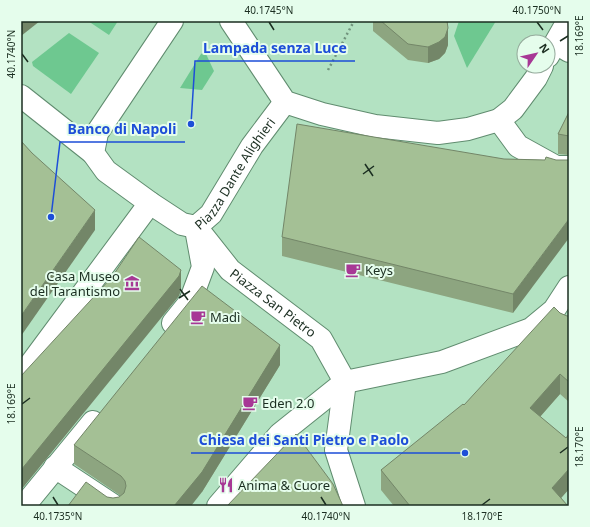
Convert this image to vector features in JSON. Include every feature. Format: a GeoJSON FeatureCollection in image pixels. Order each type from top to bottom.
{"type":"FeatureCollection","features":[{"type":"Feature","properties":{"kind":"street"},"geometry":{"type":"LineString","coordinates":[[93,153],[96,133],[172,21]]}},
{"type":"Feature","properties":{"kind":"street","name":"Piazza Dante Alighieri"},"geometry":{"type":"LineString","coordinates":[[230,21],[286,102],[322,114],[375,126],[438,133],[468,129],[499,120],[513,109],[538,74]]}},
{"type":"Feature","properties":{"kind":"street"},"geometry":{"type":"LineString","coordinates":[[558,50],[568,21]]}},
{"type":"Feature","properties":{"kind":"street","name":"Piazza Dante Alighieri"},"geometry":{"type":"LineString","coordinates":[[21,96],[93,153],[106,171],[182,224],[196,227],[211,214],[252,146],[286,102]]}},
{"type":"Feature","properties":{"kind":"street"},"geometry":{"type":"LineString","coordinates":[[499,120],[518,146],[556,167],[569,167]]}},
{"type":"Feature","properties":{"kind":"street"},"geometry":{"type":"LineString","coordinates":[[21,376],[150,203]]}},
{"type":"Feature","properties":{"kind":"street"},"geometry":{"type":"LineString","coordinates":[[160,339],[190,302],[203,267],[196,227]]}},
{"type":"Feature","properties":{"kind":"street","name":"Piazza San Pietro"},"geometry":{"type":"LineString","coordinates":[[196,227],[230,270],[321,339],[345,382]]}},
{"type":"Feature","properties":{"kind":"street"},"geometry":{"type":"LineString","coordinates":[[218,506],[280,434],[345,382],[442,362],[561,317],[569,287]]}},
{"type":"Feature","properties":{"kind":"street"},"geometry":{"type":"LineString","coordinates":[[345,382],[336,450],[354,506]]}},
{"type":"Feature","properties":{"kind":"street"},"geometry":{"type":"LineString","coordinates":[[24,506],[105,406]]}},
{"type":"Feature","properties":{"kind":"street"},"geometry":{"type":"LineString","coordinates":[[55,467],[114,506]]}},
{"type":"Feature","properties":{"kind":"path"},"geometry":{"type":"LineString","coordinates":[[328,70],[354,21]]}},
{"type":"Feature","properties":{"kind":"green space"},"geometry":{"type":"Polygon","coordinates":[[[88,21],[118,21],[109,35],[88,21]]]}},
{"type":"Feature","properties":{"kind":"green space"},"geometry":{"type":"Polygon","coordinates":[[[459,21],[496,21],[467,68],[454,36],[459,21]]]}},
{"type":"Feature","properties":{"kind":"green space"},"geometry":{"type":"Polygon","coordinates":[[[69,33],[99,53],[71,94],[33,66],[32,62],[69,33]]]}},
{"type":"Feature","properties":{"kind":"green space"},"geometry":{"type":"Polygon","coordinates":[[[204,52],[214,71],[202,90],[180,88],[201,54],[204,52]]]}},
{"type":"Feature","properties":{"kind":"building"},"geometry":{"type":"Polygon","coordinates":[[[381,21],[447,21],[448,28],[445,37],[439,42],[428,47],[408,44],[381,21]]]}},
{"type":"Feature","properties":{"kind":"building"},"geometry":{"type":"Polygon","coordinates":[[[569,112],[569,136],[558,134],[569,112]]]}},
{"type":"Feature","properties":{"kind":"building"},"geometry":{"type":"Polygon","coordinates":[[[297,124],[504,159],[545,160],[546,157],[556,160],[569,160],[569,219],[513,294],[282,237],[297,124]]]}},
{"type":"Feature","properties":{"kind":"building"},"geometry":{"type":"Polygon","coordinates":[[[21,141],[32,153],[95,210],[21,316],[21,141]]]}},
{"type":"Feature","properties":{"kind":"building"},"geometry":{"type":"Polygon","coordinates":[[[139,237],[181,270],[179,276],[21,470],[21,376],[112,277],[139,237]]]}},
{"type":"Feature","properties":{"kind":"building"},"geometry":{"type":"Polygon","coordinates":[[[202,286],[280,345],[202,472],[174,506],[68,506],[86,482],[107,497],[119,497],[124,493],[126,486],[125,481],[121,476],[74,445],[202,286]]]}},
{"type":"Feature","properties":{"kind":"building"},"geometry":{"type":"Polygon","coordinates":[[[554,307],[560,313],[569,316],[569,382],[560,374],[530,408],[566,438],[569,434],[569,469],[552,488],[568,506],[410,506],[381,470],[463,404],[464,405],[554,307]]]}},
{"type":"Feature","properties":{"kind":"building"},"geometry":{"type":"Polygon","coordinates":[[[296,434],[333,484],[343,506],[227,506],[296,434]]]}},
{"type":"Feature","properties":{"kind":"place","name":"Lampada senza Luce"},"geometry":{"type":"Point","coordinates":[191,124]}},
{"type":"Feature","properties":{"kind":"place","name":"Banco di Napoli"},"geometry":{"type":"Point","coordinates":[51,217]}},
{"type":"Feature","properties":{"kind":"place","name":"Keys"},"geometry":{"type":"Point","coordinates":[353,270]}},
{"type":"Feature","properties":{"kind":"place","name":"Casa Museo del Tarantismo"},"geometry":{"type":"Point","coordinates":[132,283]}},
{"type":"Feature","properties":{"kind":"place","name":"Madì"},"geometry":{"type":"Point","coordinates":[198,317]}},
{"type":"Feature","properties":{"kind":"place","name":"Eden 2.0"},"geometry":{"type":"Point","coordinates":[250,403]}},
{"type":"Feature","properties":{"kind":"place","name":"Chiesa dei Santi Pietro e Paolo"},"geometry":{"type":"Point","coordinates":[465,453]}},
{"type":"Feature","properties":{"kind":"place","name":"Anima & Cuore"},"geometry":{"type":"Point","coordinates":[226,485]}}]}
